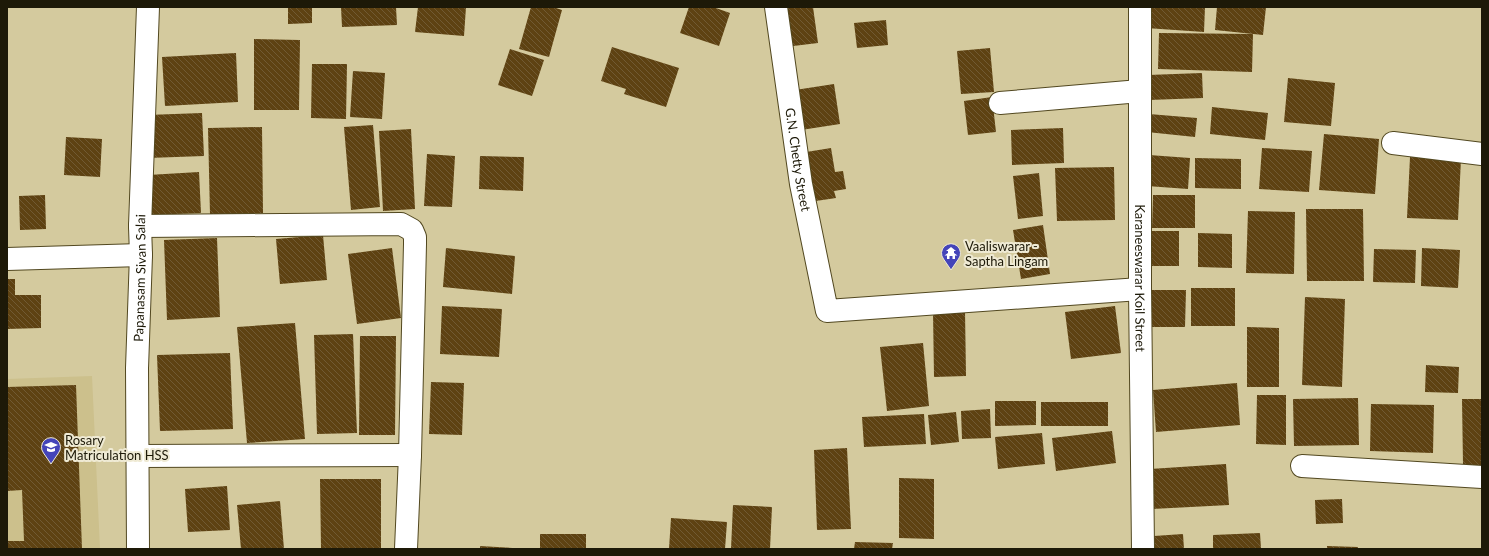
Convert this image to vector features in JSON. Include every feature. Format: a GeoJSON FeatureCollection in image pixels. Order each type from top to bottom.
{"type":"FeatureCollection","features":[{"type":"Feature","properties":{"kind":"street","name":"Papanasam Sivan Salai"},"geometry":{"type":"LineString","coordinates":[[138,549],[139,456],[137,368],[141,255],[140,226],[148,7]]}},
{"type":"Feature","properties":{"kind":"street","name":"G.N. Chetty Street"},"geometry":{"type":"LineString","coordinates":[[776,7],[801,184],[827,311],[1140,289]]}},
{"type":"Feature","properties":{"kind":"street","name":"Karaneeswarar Koil Street"},"geometry":{"type":"LineString","coordinates":[[1140,7],[1140,289],[1143,549]]}},
{"type":"Feature","properties":{"kind":"street"},"geometry":{"type":"LineString","coordinates":[[1000,103],[1140,91]]}},
{"type":"Feature","properties":{"kind":"street"},"geometry":{"type":"LineString","coordinates":[[1393,143],[1482,154]]}},
{"type":"Feature","properties":{"kind":"street"},"geometry":{"type":"LineString","coordinates":[[140,226],[401,224],[412,230],[415,237],[410,455],[406,549]]}},
{"type":"Feature","properties":{"kind":"street"},"geometry":{"type":"LineString","coordinates":[[7,259],[141,255]]}},
{"type":"Feature","properties":{"kind":"street"},"geometry":{"type":"LineString","coordinates":[[139,456],[410,455]]}},
{"type":"Feature","properties":{"kind":"street"},"geometry":{"type":"LineString","coordinates":[[1302,466],[1482,476]]}},
{"type":"Feature","properties":{"kind":"shaded area","name":"Rosary Matriculation HSS"},"geometry":{"type":"Polygon","coordinates":[[[92,376],[100,549],[7,549],[7,379],[92,376]]]}},
{"type":"Feature","properties":{"kind":"building"},"geometry":{"type":"Polygon","coordinates":[[[288,7],[312,7],[312,23],[288,24],[288,7]]]}},
{"type":"Feature","properties":{"kind":"building"},"geometry":{"type":"Polygon","coordinates":[[[341,7],[396,7],[397,25],[342,27],[341,7]]]}},
{"type":"Feature","properties":{"kind":"building"},"geometry":{"type":"Polygon","coordinates":[[[418,7],[466,7],[464,36],[415,32],[418,7]]]}},
{"type":"Feature","properties":{"kind":"building"},"geometry":{"type":"Polygon","coordinates":[[[531,7],[553,7],[562,10],[549,57],[519,49],[531,7]]]}},
{"type":"Feature","properties":{"kind":"building"},"geometry":{"type":"Polygon","coordinates":[[[689,7],[713,7],[730,13],[719,46],[680,33],[689,7]]]}},
{"type":"Feature","properties":{"kind":"building"},"geometry":{"type":"Polygon","coordinates":[[[783,7],[813,7],[818,43],[785,47],[783,7]]]}},
{"type":"Feature","properties":{"kind":"building"},"geometry":{"type":"Polygon","coordinates":[[[1148,7],[1205,7],[1204,32],[1146,28],[1148,7]]]}},
{"type":"Feature","properties":{"kind":"building"},"geometry":{"type":"Polygon","coordinates":[[[1217,7],[1266,7],[1263,35],[1215,30],[1217,7]]]}},
{"type":"Feature","properties":{"kind":"building"},"geometry":{"type":"Polygon","coordinates":[[[886,20],[888,45],[857,48],[854,23],[886,20]]]}},
{"type":"Feature","properties":{"kind":"building"},"geometry":{"type":"Polygon","coordinates":[[[1159,33],[1253,34],[1252,72],[1158,69],[1159,33]]]}},
{"type":"Feature","properties":{"kind":"building"},"geometry":{"type":"Polygon","coordinates":[[[254,39],[300,40],[299,110],[254,110],[254,39]]]}},
{"type":"Feature","properties":{"kind":"building"},"geometry":{"type":"Polygon","coordinates":[[[612,47],[679,68],[666,107],[624,94],[626,89],[601,81],[612,47]]]}},
{"type":"Feature","properties":{"kind":"building"},"geometry":{"type":"Polygon","coordinates":[[[990,48],[994,92],[961,94],[957,51],[990,48]]]}},
{"type":"Feature","properties":{"kind":"building"},"geometry":{"type":"Polygon","coordinates":[[[510,49],[544,60],[532,96],[498,85],[510,49]]]}},
{"type":"Feature","properties":{"kind":"building"},"geometry":{"type":"Polygon","coordinates":[[[236,53],[238,102],[165,106],[162,57],[236,53]]]}},
{"type":"Feature","properties":{"kind":"building"},"geometry":{"type":"Polygon","coordinates":[[[312,64],[347,64],[346,119],[311,118],[312,64]]]}},
{"type":"Feature","properties":{"kind":"building"},"geometry":{"type":"Polygon","coordinates":[[[353,71],[385,73],[382,119],[350,117],[353,71]]]}},
{"type":"Feature","properties":{"kind":"building"},"geometry":{"type":"Polygon","coordinates":[[[1202,73],[1203,98],[1149,100],[1148,75],[1202,73]]]}},
{"type":"Feature","properties":{"kind":"building"},"geometry":{"type":"Polygon","coordinates":[[[1288,78],[1335,83],[1331,126],[1284,122],[1288,78]]]}},
{"type":"Feature","properties":{"kind":"building"},"geometry":{"type":"Polygon","coordinates":[[[834,84],[840,124],[801,130],[795,90],[834,84]]]}},
{"type":"Feature","properties":{"kind":"building"},"geometry":{"type":"Polygon","coordinates":[[[992,97],[996,132],[968,135],[964,101],[992,97]]]}},
{"type":"Feature","properties":{"kind":"building"},"geometry":{"type":"Polygon","coordinates":[[[1212,107],[1268,113],[1265,140],[1210,134],[1212,107]]]}},
{"type":"Feature","properties":{"kind":"building"},"geometry":{"type":"Polygon","coordinates":[[[202,113],[204,156],[148,158],[147,115],[202,113]]]}},
{"type":"Feature","properties":{"kind":"building"},"geometry":{"type":"Polygon","coordinates":[[[1149,114],[1197,118],[1195,137],[1147,132],[1149,114]]]}},
{"type":"Feature","properties":{"kind":"building"},"geometry":{"type":"Polygon","coordinates":[[[373,125],[380,207],[351,210],[344,127],[373,125]]]}},
{"type":"Feature","properties":{"kind":"building"},"geometry":{"type":"Polygon","coordinates":[[[262,127],[263,213],[210,215],[208,128],[262,127]]]}},
{"type":"Feature","properties":{"kind":"building"},"geometry":{"type":"Polygon","coordinates":[[[1063,128],[1064,163],[1012,165],[1011,130],[1063,128]]]}},
{"type":"Feature","properties":{"kind":"building"},"geometry":{"type":"Polygon","coordinates":[[[411,129],[415,209],[383,211],[379,131],[411,129]]]}},
{"type":"Feature","properties":{"kind":"building"},"geometry":{"type":"Polygon","coordinates":[[[1324,134],[1379,139],[1375,194],[1319,190],[1324,134]]]}},
{"type":"Feature","properties":{"kind":"building"},"geometry":{"type":"Polygon","coordinates":[[[66,137],[102,139],[100,177],[64,175],[66,137]]]}},
{"type":"Feature","properties":{"kind":"building"},"geometry":{"type":"Polygon","coordinates":[[[831,148],[835,172],[843,171],[846,189],[834,191],[836,198],[809,202],[800,153],[831,148]]]}},
{"type":"Feature","properties":{"kind":"building"},"geometry":{"type":"Polygon","coordinates":[[[1262,148],[1312,151],[1309,192],[1259,189],[1262,148]]]}},
{"type":"Feature","properties":{"kind":"building"},"geometry":{"type":"Polygon","coordinates":[[[427,154],[455,156],[452,207],[424,206],[427,154]]]}},
{"type":"Feature","properties":{"kind":"building"},"geometry":{"type":"Polygon","coordinates":[[[1149,155],[1190,158],[1188,189],[1147,186],[1149,155]]]}},
{"type":"Feature","properties":{"kind":"building"},"geometry":{"type":"Polygon","coordinates":[[[480,156],[524,157],[523,191],[479,189],[480,156]]]}},
{"type":"Feature","properties":{"kind":"building"},"geometry":{"type":"Polygon","coordinates":[[[1410,157],[1461,159],[1458,220],[1407,218],[1410,157]]]}},
{"type":"Feature","properties":{"kind":"building"},"geometry":{"type":"Polygon","coordinates":[[[1195,158],[1241,159],[1241,189],[1195,188],[1195,158]]]}},
{"type":"Feature","properties":{"kind":"building"},"geometry":{"type":"Polygon","coordinates":[[[1114,167],[1115,220],[1057,221],[1055,168],[1114,167]]]}},
{"type":"Feature","properties":{"kind":"building"},"geometry":{"type":"Polygon","coordinates":[[[199,172],[201,213],[150,215],[148,175],[199,172]]]}},
{"type":"Feature","properties":{"kind":"building"},"geometry":{"type":"Polygon","coordinates":[[[1039,173],[1043,216],[1018,219],[1013,176],[1039,173]]]}},
{"type":"Feature","properties":{"kind":"building"},"geometry":{"type":"Polygon","coordinates":[[[45,195],[46,229],[20,230],[19,196],[45,195]]]}},
{"type":"Feature","properties":{"kind":"building"},"geometry":{"type":"Polygon","coordinates":[[[1153,195],[1195,195],[1195,228],[1152,228],[1153,195]]]}},
{"type":"Feature","properties":{"kind":"building"},"geometry":{"type":"Polygon","coordinates":[[[1306,209],[1363,209],[1364,281],[1307,281],[1306,209]]]}},
{"type":"Feature","properties":{"kind":"building"},"geometry":{"type":"Polygon","coordinates":[[[1248,211],[1295,212],[1294,274],[1246,273],[1248,211]]]}},
{"type":"Feature","properties":{"kind":"building"},"geometry":{"type":"Polygon","coordinates":[[[1043,225],[1050,274],[1021,279],[1013,230],[1043,225]]]}},
{"type":"Feature","properties":{"kind":"building"},"geometry":{"type":"Polygon","coordinates":[[[1147,231],[1179,231],[1179,266],[1147,266],[1147,231]]]}},
{"type":"Feature","properties":{"kind":"building"},"geometry":{"type":"Polygon","coordinates":[[[1198,233],[1232,234],[1232,268],[1198,267],[1198,233]]]}},
{"type":"Feature","properties":{"kind":"building"},"geometry":{"type":"Polygon","coordinates":[[[323,235],[327,280],[280,284],[276,239],[323,235]]]}},
{"type":"Feature","properties":{"kind":"building"},"geometry":{"type":"Polygon","coordinates":[[[217,238],[220,317],[167,320],[164,240],[217,238]]]}},
{"type":"Feature","properties":{"kind":"building"},"geometry":{"type":"Polygon","coordinates":[[[392,248],[401,318],[357,324],[348,254],[392,248]]]}},
{"type":"Feature","properties":{"kind":"building"},"geometry":{"type":"Polygon","coordinates":[[[446,248],[515,256],[512,294],[443,287],[446,248]]]}},
{"type":"Feature","properties":{"kind":"building"},"geometry":{"type":"Polygon","coordinates":[[[1422,248],[1460,250],[1458,288],[1421,286],[1422,248]]]}},
{"type":"Feature","properties":{"kind":"building"},"geometry":{"type":"Polygon","coordinates":[[[1374,249],[1416,250],[1415,283],[1373,282],[1374,249]]]}},
{"type":"Feature","properties":{"kind":"building"},"geometry":{"type":"Polygon","coordinates":[[[7,279],[15,279],[15,295],[41,295],[41,328],[7,329],[7,279]]]}},
{"type":"Feature","properties":{"kind":"building"},"geometry":{"type":"Polygon","coordinates":[[[1191,288],[1235,288],[1235,326],[1191,326],[1191,288]]]}},
{"type":"Feature","properties":{"kind":"building"},"geometry":{"type":"Polygon","coordinates":[[[1149,290],[1186,290],[1185,327],[1148,327],[1149,290]]]}},
{"type":"Feature","properties":{"kind":"building"},"geometry":{"type":"Polygon","coordinates":[[[1305,297],[1345,299],[1342,387],[1302,385],[1305,297]]]}},
{"type":"Feature","properties":{"kind":"building"},"geometry":{"type":"Polygon","coordinates":[[[442,306],[502,309],[499,357],[440,354],[442,306]]]}},
{"type":"Feature","properties":{"kind":"building"},"geometry":{"type":"Polygon","coordinates":[[[1115,306],[1121,353],[1071,359],[1065,312],[1115,306]]]}},
{"type":"Feature","properties":{"kind":"building"},"geometry":{"type":"Polygon","coordinates":[[[933,311],[965,311],[966,376],[934,377],[933,311]]]}},
{"type":"Feature","properties":{"kind":"building"},"geometry":{"type":"Polygon","coordinates":[[[295,323],[305,439],[247,443],[237,327],[295,323]]]}},
{"type":"Feature","properties":{"kind":"building"},"geometry":{"type":"Polygon","coordinates":[[[1247,327],[1279,328],[1279,387],[1247,387],[1247,327]]]}},
{"type":"Feature","properties":{"kind":"building"},"geometry":{"type":"Polygon","coordinates":[[[353,334],[357,433],[317,434],[314,335],[353,334]]]}},
{"type":"Feature","properties":{"kind":"building"},"geometry":{"type":"Polygon","coordinates":[[[360,336],[396,336],[395,435],[359,435],[360,336]]]}},
{"type":"Feature","properties":{"kind":"building"},"geometry":{"type":"Polygon","coordinates":[[[923,343],[929,406],[887,411],[880,347],[923,343]]]}},
{"type":"Feature","properties":{"kind":"building"},"geometry":{"type":"Polygon","coordinates":[[[230,353],[233,429],[160,431],[157,355],[230,353]]]}},
{"type":"Feature","properties":{"kind":"building"},"geometry":{"type":"Polygon","coordinates":[[[1426,365],[1459,367],[1458,393],[1425,392],[1426,365]]]}},
{"type":"Feature","properties":{"kind":"building"},"geometry":{"type":"Polygon","coordinates":[[[431,382],[464,383],[462,435],[429,434],[431,382]]]}},
{"type":"Feature","properties":{"kind":"building"},"geometry":{"type":"Polygon","coordinates":[[[1237,383],[1240,425],[1156,432],[1153,390],[1237,383]]]}},
{"type":"Feature","properties":{"kind":"building","name":"Rosary Matriculation HSS"},"geometry":{"type":"Polygon","coordinates":[[[76,385],[82,549],[7,549],[7,541],[24,541],[22,490],[7,491],[7,387],[76,385]]]}},
{"type":"Feature","properties":{"kind":"building"},"geometry":{"type":"Polygon","coordinates":[[[1257,395],[1286,395],[1286,445],[1256,444],[1257,395]]]}},
{"type":"Feature","properties":{"kind":"building"},"geometry":{"type":"Polygon","coordinates":[[[1358,398],[1359,445],[1294,446],[1293,399],[1358,398]]]}},
{"type":"Feature","properties":{"kind":"building"},"geometry":{"type":"Polygon","coordinates":[[[1462,399],[1482,399],[1482,465],[1463,465],[1462,399]]]}},
{"type":"Feature","properties":{"kind":"building"},"geometry":{"type":"Polygon","coordinates":[[[995,401],[1036,401],[1036,425],[995,426],[995,401]]]}},
{"type":"Feature","properties":{"kind":"building"},"geometry":{"type":"Polygon","coordinates":[[[1041,402],[1108,402],[1108,426],[1041,426],[1041,402]]]}},
{"type":"Feature","properties":{"kind":"building"},"geometry":{"type":"Polygon","coordinates":[[[1371,404],[1434,405],[1433,453],[1370,451],[1371,404]]]}},
{"type":"Feature","properties":{"kind":"building"},"geometry":{"type":"Polygon","coordinates":[[[990,409],[991,438],[962,439],[961,411],[990,409]]]}},
{"type":"Feature","properties":{"kind":"building"},"geometry":{"type":"Polygon","coordinates":[[[956,412],[959,442],[931,445],[928,415],[956,412]]]}},
{"type":"Feature","properties":{"kind":"building"},"geometry":{"type":"Polygon","coordinates":[[[924,414],[926,444],[864,447],[862,417],[924,414]]]}},
{"type":"Feature","properties":{"kind":"building"},"geometry":{"type":"Polygon","coordinates":[[[1112,431],[1116,463],[1056,471],[1052,438],[1112,431]]]}},
{"type":"Feature","properties":{"kind":"building"},"geometry":{"type":"Polygon","coordinates":[[[1042,433],[1045,464],[998,469],[995,437],[1042,433]]]}},
{"type":"Feature","properties":{"kind":"building"},"geometry":{"type":"Polygon","coordinates":[[[847,448],[851,529],[817,530],[814,450],[847,448]]]}},
{"type":"Feature","properties":{"kind":"building"},"geometry":{"type":"Polygon","coordinates":[[[1226,464],[1229,505],[1152,509],[1150,469],[1226,464]]]}},
{"type":"Feature","properties":{"kind":"building"},"geometry":{"type":"Polygon","coordinates":[[[899,478],[934,479],[934,539],[899,538],[899,478]]]}},
{"type":"Feature","properties":{"kind":"building"},"geometry":{"type":"Polygon","coordinates":[[[320,479],[381,479],[381,549],[321,549],[320,479]]]}},
{"type":"Feature","properties":{"kind":"building"},"geometry":{"type":"Polygon","coordinates":[[[227,486],[230,530],[188,532],[185,489],[227,486]]]}},
{"type":"Feature","properties":{"kind":"building"},"geometry":{"type":"Polygon","coordinates":[[[1342,499],[1343,523],[1316,524],[1315,500],[1342,499]]]}},
{"type":"Feature","properties":{"kind":"building"},"geometry":{"type":"Polygon","coordinates":[[[280,501],[284,549],[241,549],[237,505],[280,501]]]}},
{"type":"Feature","properties":{"kind":"building"},"geometry":{"type":"Polygon","coordinates":[[[733,505],[772,507],[770,549],[731,549],[733,505]]]}},
{"type":"Feature","properties":{"kind":"building"},"geometry":{"type":"Polygon","coordinates":[[[671,518],[727,522],[725,549],[669,549],[671,518]]]}},
{"type":"Feature","properties":{"kind":"building"},"geometry":{"type":"Polygon","coordinates":[[[1260,533],[1261,549],[1213,549],[1213,535],[1260,533]]]}},
{"type":"Feature","properties":{"kind":"building"},"geometry":{"type":"Polygon","coordinates":[[[540,534],[586,534],[586,549],[540,549],[540,534]]]}},
{"type":"Feature","properties":{"kind":"building"},"geometry":{"type":"Polygon","coordinates":[[[1183,534],[1184,549],[1155,549],[1154,536],[1183,534]]]}},
{"type":"Feature","properties":{"kind":"building"},"geometry":{"type":"Polygon","coordinates":[[[855,542],[893,543],[892,549],[854,549],[855,542]]]}},
{"type":"Feature","properties":{"kind":"building"},"geometry":{"type":"Polygon","coordinates":[[[480,546],[513,548],[513,549],[480,549],[480,546]]]}},
{"type":"Feature","properties":{"kind":"building"},"geometry":{"type":"Polygon","coordinates":[[[1327,546],[1358,547],[1358,549],[1327,549],[1327,546]]]}},
{"type":"Feature","properties":{"kind":"place","name":"Vaaliswarar - Saptha Lingam"},"geometry":{"type":"Point","coordinates":[951,270]}},
{"type":"Feature","properties":{"kind":"place","name":"Rosary Matriculation HSS"},"geometry":{"type":"Point","coordinates":[51,464]}}]}
